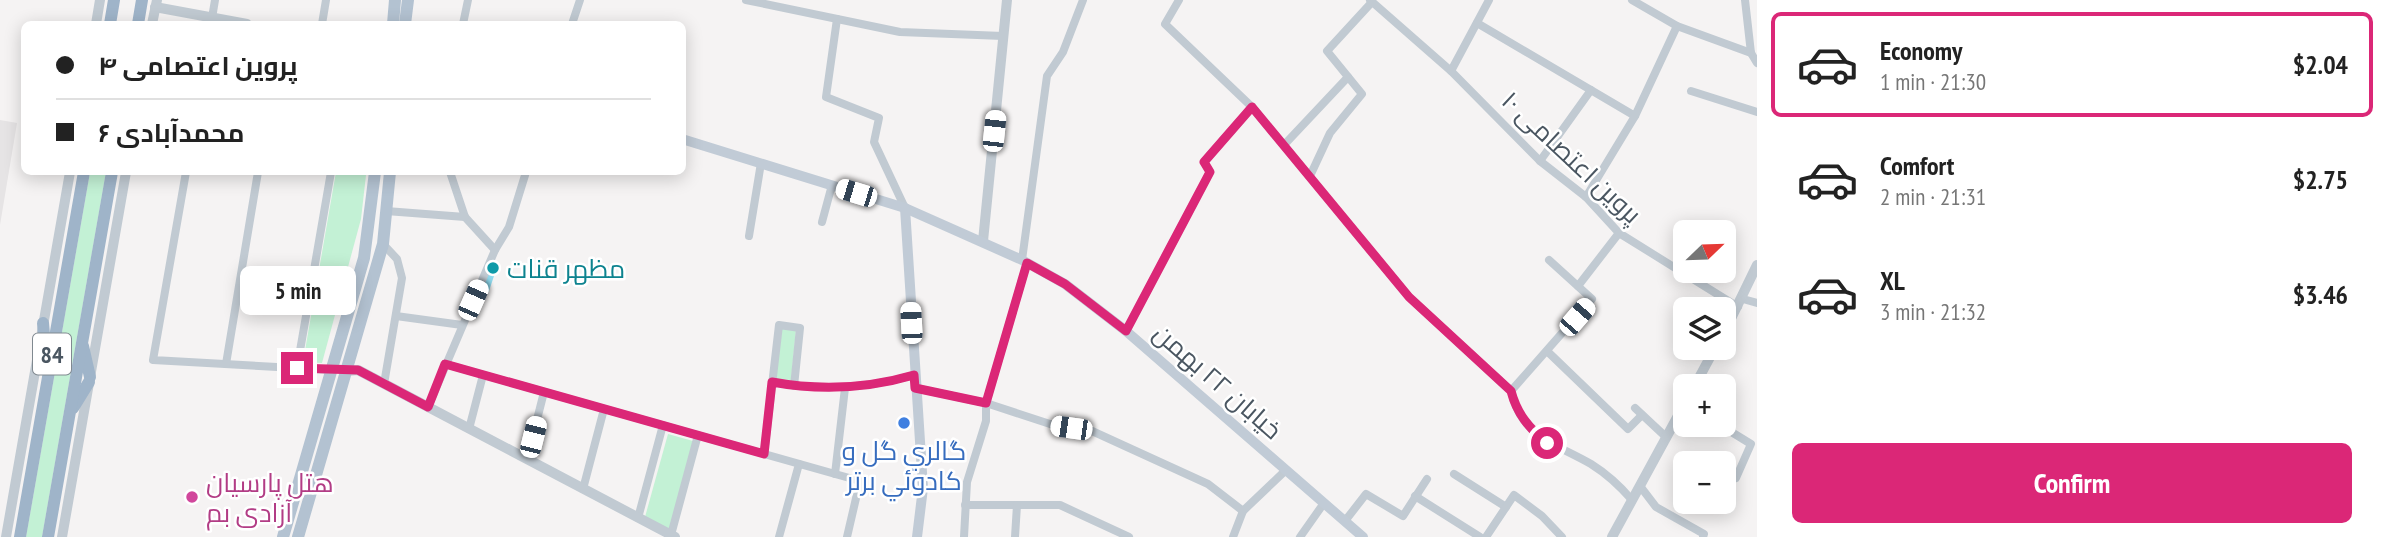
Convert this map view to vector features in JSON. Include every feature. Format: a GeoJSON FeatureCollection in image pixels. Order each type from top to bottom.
{"type":"FeatureCollection","features":[{"type":"Feature","properties":{"kind":"highway"},"geometry":{"type":"LineString","coordinates":[[110,21],[114,0]]}},
{"type":"Feature","properties":{"kind":"highway"},"geometry":{"type":"LineString","coordinates":[[138,21],[142,0]]}},
{"type":"Feature","properties":{"kind":"highway","name":"84"},"geometry":{"type":"LineString","coordinates":[[20,537],[83,175]]}},
{"type":"Feature","properties":{"kind":"highway","name":"84"},"geometry":{"type":"LineString","coordinates":[[48,537],[111,175]]}},
{"type":"Feature","properties":{"kind":"highway"},"geometry":{"type":"LineString","coordinates":[[43,323],[48,376]]}},
{"type":"Feature","properties":{"kind":"highway"},"geometry":{"type":"LineString","coordinates":[[69,414],[90,379],[82,341]]}},
{"type":"Feature","properties":{"kind":"main road"},"geometry":{"type":"LineString","coordinates":[[393,21],[395,0]]}},
{"type":"Feature","properties":{"kind":"main road"},"geometry":{"type":"LineString","coordinates":[[405,21],[408,0]]}},
{"type":"Feature","properties":{"kind":"main road","name":"خیابان ۲۲ بهمن"},"geometry":{"type":"LineString","coordinates":[[686,140],[905,208],[983,241],[1065,284],[1126,331],[1363,537]]}},
{"type":"Feature","properties":{"kind":"main road"},"geometry":{"type":"LineString","coordinates":[[284,537],[364,258],[375,175]]}},
{"type":"Feature","properties":{"kind":"main road"},"geometry":{"type":"LineString","coordinates":[[298,537],[383,244],[390,175]]}},
{"type":"Feature","properties":{"kind":"main road"},"geometry":{"type":"LineString","coordinates":[[905,208],[923,488],[917,537]]}},
{"type":"Feature","properties":{"kind":"main road"},"geometry":{"type":"LineString","coordinates":[[332,370],[346,371]]}},
{"type":"Feature","properties":{"kind":"street"},"geometry":{"type":"LineString","coordinates":[[96,21],[100,0]]}},
{"type":"Feature","properties":{"kind":"street"},"geometry":{"type":"LineString","coordinates":[[156,4],[211,21],[215,0]]}},
{"type":"Feature","properties":{"kind":"street"},"geometry":{"type":"LineString","coordinates":[[322,21],[326,0]]}},
{"type":"Feature","properties":{"kind":"street"},"geometry":{"type":"LineString","coordinates":[[464,21],[468,0]]}},
{"type":"Feature","properties":{"kind":"street"},"geometry":{"type":"LineString","coordinates":[[573,21],[580,0]]}},
{"type":"Feature","properties":{"kind":"street"},"geometry":{"type":"LineString","coordinates":[[746,0],[788,4],[837,19],[900,32],[1003,36]]}},
{"type":"Feature","properties":{"kind":"street"},"geometry":{"type":"LineString","coordinates":[[983,241],[1007,0]]}},
{"type":"Feature","properties":{"kind":"street"},"geometry":{"type":"LineString","coordinates":[[964,537],[967,482],[986,421],[986,403],[1025,262],[1047,76],[1063,52],[1083,0]]}},
{"type":"Feature","properties":{"kind":"street"},"geometry":{"type":"LineString","coordinates":[[1179,0],[1166,24],[1252,107],[1409,297],[1511,391],[1515,405],[1534,432],[1547,443],[1607,475],[1632,500]]}},
{"type":"Feature","properties":{"kind":"street"},"geometry":{"type":"LineString","coordinates":[[1451,71],[1489,0]]}},
{"type":"Feature","properties":{"kind":"street"},"geometry":{"type":"LineString","coordinates":[[1632,0],[1677,26],[1751,53]]}},
{"type":"Feature","properties":{"kind":"street"},"geometry":{"type":"LineString","coordinates":[[1745,0],[1751,53],[1757,63]]}},
{"type":"Feature","properties":{"kind":"street"},"geometry":{"type":"LineString","coordinates":[[1310,176],[1330,133],[1362,94],[1327,51],[1371,1]]}},
{"type":"Feature","properties":{"kind":"street","name":"پروین اعتصامی ۱۰"},"geometry":{"type":"LineString","coordinates":[[1371,1],[1451,71],[1540,161],[1586,197],[1619,233],[1740,303],[1757,303]]}},
{"type":"Feature","properties":{"kind":"street"},"geometry":{"type":"LineString","coordinates":[[837,19],[826,97],[879,118],[874,142],[905,208]]}},
{"type":"Feature","properties":{"kind":"street"},"geometry":{"type":"LineString","coordinates":[[1477,23],[1635,116]]}},
{"type":"Feature","properties":{"kind":"street"},"geometry":{"type":"LineString","coordinates":[[1586,197],[1635,116],[1677,26]]}},
{"type":"Feature","properties":{"kind":"street"},"geometry":{"type":"LineString","coordinates":[[1284,145],[1348,77]]}},
{"type":"Feature","properties":{"kind":"street"},"geometry":{"type":"LineString","coordinates":[[1540,161],[1591,90]]}},
{"type":"Feature","properties":{"kind":"street"},"geometry":{"type":"LineString","coordinates":[[1691,91],[1757,112]]}},
{"type":"Feature","properties":{"kind":"street"},"geometry":{"type":"LineString","coordinates":[[1126,331],[1210,172],[1204,162],[1252,107]]}},
{"type":"Feature","properties":{"kind":"street"},"geometry":{"type":"LineString","coordinates":[[749,236],[761,163]]}},
{"type":"Feature","properties":{"kind":"street"},"geometry":{"type":"LineString","coordinates":[[6,537],[69,175]]}},
{"type":"Feature","properties":{"kind":"street"},"geometry":{"type":"LineString","coordinates":[[62,537],[125,175]]}},
{"type":"Feature","properties":{"kind":"street"},"geometry":{"type":"LineString","coordinates":[[185,175],[153,360],[332,370]]}},
{"type":"Feature","properties":{"kind":"street"},"geometry":{"type":"LineString","coordinates":[[226,364],[258,175]]}},
{"type":"Feature","properties":{"kind":"street"},"geometry":{"type":"LineString","coordinates":[[297,368],[330,175]]}},
{"type":"Feature","properties":{"kind":"street"},"geometry":{"type":"LineString","coordinates":[[451,175],[465,218],[495,250]]}},
{"type":"Feature","properties":{"kind":"street"},"geometry":{"type":"LineString","coordinates":[[428,407],[495,250],[509,227],[525,175]]}},
{"type":"Feature","properties":{"kind":"street"},"geometry":{"type":"LineString","coordinates":[[822,222],[832,185]]}},
{"type":"Feature","properties":{"kind":"street"},"geometry":{"type":"LineString","coordinates":[[386,211],[465,218]]}},
{"type":"Feature","properties":{"kind":"street"},"geometry":{"type":"LineString","coordinates":[[1578,286],[1619,233]]}},
{"type":"Feature","properties":{"kind":"street"},"geometry":{"type":"LineString","coordinates":[[383,244],[392,252],[401,268],[402,278],[384,384]]}},
{"type":"Feature","properties":{"kind":"street"},"geometry":{"type":"LineString","coordinates":[[1511,391],[1592,299],[1549,260]]}},
{"type":"Feature","properties":{"kind":"street"},"geometry":{"type":"LineString","coordinates":[[1736,310],[1757,265]]}},
{"type":"Feature","properties":{"kind":"street"},"geometry":{"type":"LineString","coordinates":[[396,316],[462,325]]}},
{"type":"Feature","properties":{"kind":"street"},"geometry":{"type":"LineString","coordinates":[[764,454],[779,325],[800,328],[794,386]]}},
{"type":"Feature","properties":{"kind":"street"},"geometry":{"type":"LineString","coordinates":[[1547,351],[1628,429],[1642,415]]}},
{"type":"Feature","properties":{"kind":"street"},"geometry":{"type":"LineString","coordinates":[[445,364],[860,481],[847,537]]}},
{"type":"Feature","properties":{"kind":"street"},"geometry":{"type":"LineString","coordinates":[[346,371],[358,370],[673,536],[698,435]]}},
{"type":"Feature","properties":{"kind":"street"},"geometry":{"type":"LineString","coordinates":[[469,429],[484,375]]}},
{"type":"Feature","properties":{"kind":"street"},"geometry":{"type":"LineString","coordinates":[[772,382],[794,386],[845,388],[868,386],[914,375]]}},
{"type":"Feature","properties":{"kind":"street"},"geometry":{"type":"LineString","coordinates":[[835,474],[845,388]]}},
{"type":"Feature","properties":{"kind":"street"},"geometry":{"type":"LineString","coordinates":[[915,388],[986,403],[1050,424],[1092,431],[1208,484],[1222,498],[1243,511]]}},
{"type":"Feature","properties":{"kind":"street"},"geometry":{"type":"LineString","coordinates":[[527,459],[544,392]]}},
{"type":"Feature","properties":{"kind":"street"},"geometry":{"type":"LineString","coordinates":[[1635,408],[1666,437]]}},
{"type":"Feature","properties":{"kind":"street"},"geometry":{"type":"LineString","coordinates":[[583,489],[604,409]]}},
{"type":"Feature","properties":{"kind":"street"},"geometry":{"type":"LineString","coordinates":[[638,517],[663,425]]}},
{"type":"Feature","properties":{"kind":"street"},"geometry":{"type":"LineString","coordinates":[[1612,537],[1673,425]]}},
{"type":"Feature","properties":{"kind":"street"},"geometry":{"type":"LineString","coordinates":[[1736,435],[1751,444],[1736,478]]}},
{"type":"Feature","properties":{"kind":"street"},"geometry":{"type":"LineString","coordinates":[[779,537],[799,464]]}},
{"type":"Feature","properties":{"kind":"street"},"geometry":{"type":"LineString","coordinates":[[1233,537],[1243,511],[1286,470]]}},
{"type":"Feature","properties":{"kind":"street"},"geometry":{"type":"LineString","coordinates":[[1454,474],[1506,507]]}},
{"type":"Feature","properties":{"kind":"street"},"geometry":{"type":"LineString","coordinates":[[1345,521],[1366,494],[1402,516],[1427,479]]}},
{"type":"Feature","properties":{"kind":"street"},"geometry":{"type":"LineString","coordinates":[[1640,486],[1656,507],[1704,534],[1703,537]]}},
{"type":"Feature","properties":{"kind":"street"},"geometry":{"type":"LineString","coordinates":[[1486,537],[1514,495],[1542,516],[1562,537]]}},
{"type":"Feature","properties":{"kind":"street"},"geometry":{"type":"LineString","coordinates":[[1415,496],[1480,537]]}},
{"type":"Feature","properties":{"kind":"street"},"geometry":{"type":"LineString","coordinates":[[1300,537],[1324,503]]}},
{"type":"Feature","properties":{"kind":"street"},"geometry":{"type":"LineString","coordinates":[[965,505],[1060,505],[1129,537]]}},
{"type":"Feature","properties":{"kind":"street"},"geometry":{"type":"LineString","coordinates":[[1015,537],[1017,505]]}},
{"type":"Feature","properties":{"kind":"shaded area"},"geometry":{"type":"Polygon","coordinates":[[[0,120],[17,123],[0,225],[0,120]]]}},
{"type":"Feature","properties":{"kind":"green space"},"geometry":{"type":"Polygon","coordinates":[[[89,175],[105,175],[42,537],[26,537],[89,175]]]}},
{"type":"Feature","properties":{"kind":"green space"},"geometry":{"type":"Polygon","coordinates":[[[335,175],[366,175],[361,219],[322,363],[303,362],[335,175]]]}},
{"type":"Feature","properties":{"kind":"green space"},"geometry":{"type":"Polygon","coordinates":[[[782,328],[796,330],[791,380],[776,379],[782,328]]]}},
{"type":"Feature","properties":{"kind":"green space"},"geometry":{"type":"Polygon","coordinates":[[[668,434],[693,441],[669,530],[645,517],[668,434]]]}},
{"type":"Feature","properties":{"kind":"waterway"},"geometry":{"type":"LineString","coordinates":[[486,289],[493,268]]}},
{"type":"Feature","properties":{"kind":"place","name":"مظهر قنات"},"geometry":{"type":"Point","coordinates":[493,268]}},
{"type":"Feature","properties":{"kind":"place","name":"گالري گل و كادوئي برتر"},"geometry":{"type":"Point","coordinates":[904,423]}},
{"type":"Feature","properties":{"kind":"place","name":"هتل پارسیان آزادی بم"},"geometry":{"type":"Point","coordinates":[192,497]}},
{"type":"Feature","properties":{"kind":"route"},"geometry":{"type":"LineString","coordinates":[[297,368],[358,370],[428,407],[445,364],[764,454],[772,382],[828,389],[868,386],[914,375],[915,388],[986,403],[1027,263],[1065,284],[1126,331],[1210,172],[1204,162],[1252,107],[1409,297],[1511,391],[1523,419],[1547,443]]}}]}
